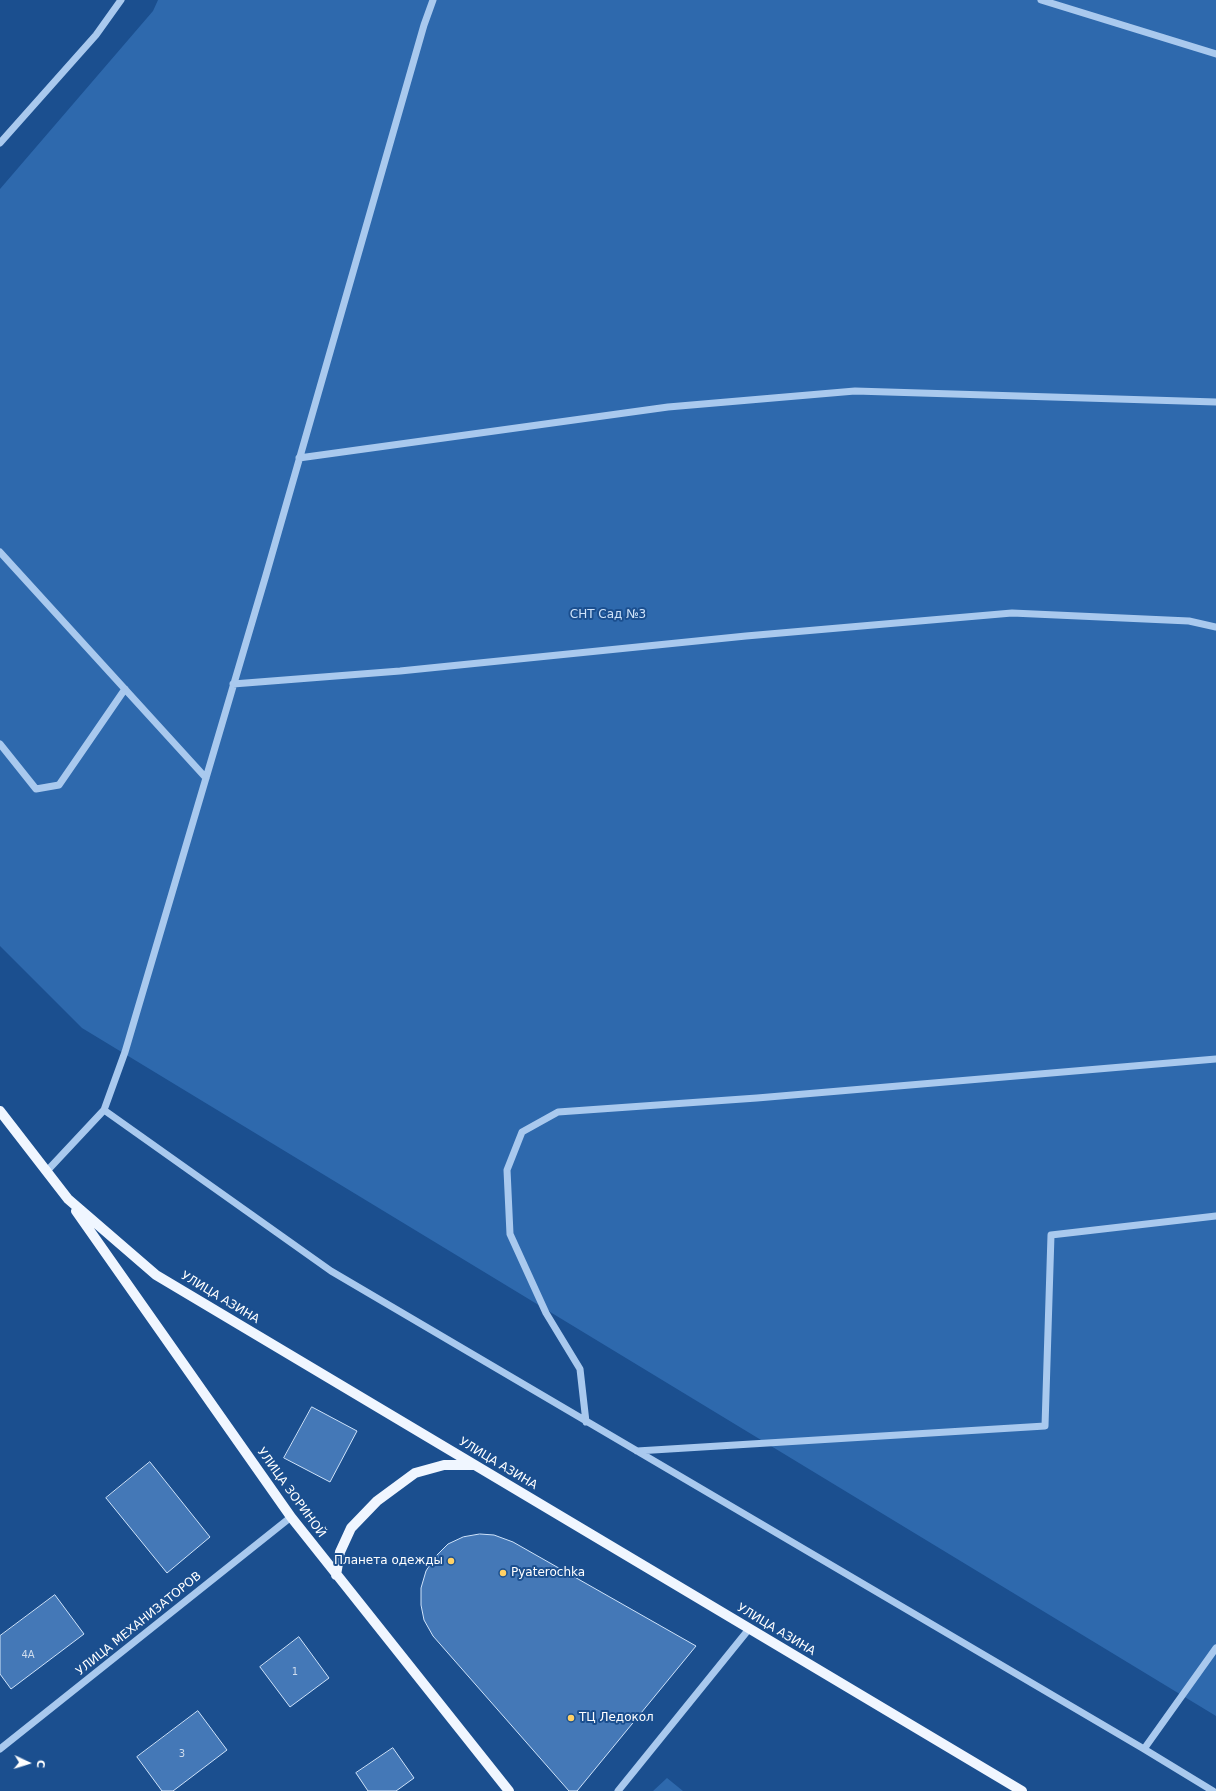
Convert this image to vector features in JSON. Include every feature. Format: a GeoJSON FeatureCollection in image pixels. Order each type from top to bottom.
{"type":"FeatureCollection","features":[{"type":"Feature","properties":{"kind":"main road","name":"УЛИЦА АЗИНА"},"geometry":{"type":"LineString","coordinates":[[0,1111],[68,1199],[156,1275],[1022,1791]]}},
{"type":"Feature","properties":{"kind":"main road","name":"УЛИЦА ЗОРИНОЙ"},"geometry":{"type":"LineString","coordinates":[[68,1199],[291,1517],[509,1791]]}},
{"type":"Feature","properties":{"kind":"main road"},"geometry":{"type":"LineString","coordinates":[[336,1575],[340,1552],[351,1528],[377,1501],[415,1474],[444,1465],[474,1465]]}},
{"type":"Feature","properties":{"kind":"street"},"geometry":{"type":"LineString","coordinates":[[0,143],[96,35],[121,0]]}},
{"type":"Feature","properties":{"kind":"street"},"geometry":{"type":"LineString","coordinates":[[46,1172],[104,1110],[125,1052],[300,458],[424,25],[433,0]]}},
{"type":"Feature","properties":{"kind":"street"},"geometry":{"type":"LineString","coordinates":[[1041,0],[1216,54]]}},
{"type":"Feature","properties":{"kind":"street"},"geometry":{"type":"LineString","coordinates":[[300,458],[668,407],[855,391],[1216,402]]}},
{"type":"Feature","properties":{"kind":"street"},"geometry":{"type":"LineString","coordinates":[[0,552],[206,778]]}},
{"type":"Feature","properties":{"kind":"street"},"geometry":{"type":"LineString","coordinates":[[233,684],[400,671],[746,636],[1012,613],[1190,621],[1216,627]]}},
{"type":"Feature","properties":{"kind":"street"},"geometry":{"type":"LineString","coordinates":[[0,744],[36,789],[59,785],[125,689]]}},
{"type":"Feature","properties":{"kind":"street"},"geometry":{"type":"LineString","coordinates":[[586,1422],[580,1369],[546,1313],[510,1234],[507,1170],[522,1132],[558,1112],[757,1098],[1216,1059]]}},
{"type":"Feature","properties":{"kind":"street"},"geometry":{"type":"LineString","coordinates":[[104,1110],[331,1271],[1213,1791]]}},
{"type":"Feature","properties":{"kind":"street"},"geometry":{"type":"LineString","coordinates":[[637,1451],[1045,1426],[1051,1235],[1216,1216]]}},
{"type":"Feature","properties":{"kind":"street","name":"УЛИЦА МЕХАНИЗАТОРОВ"},"geometry":{"type":"LineString","coordinates":[[0,1749],[291,1517]]}},
{"type":"Feature","properties":{"kind":"street"},"geometry":{"type":"LineString","coordinates":[[618,1791],[749,1629]]}},
{"type":"Feature","properties":{"kind":"street"},"geometry":{"type":"LineString","coordinates":[[1144,1749],[1216,1648]]}},
{"type":"Feature","properties":{"kind":"green space","name":"СНТ Сад №3"},"geometry":{"type":"Polygon","coordinates":[[[158,0],[1216,0],[1216,1716],[82,1028],[0,946],[0,189],[153,11],[158,0]]]}},
{"type":"Feature","properties":{"kind":"green space"},"geometry":{"type":"Polygon","coordinates":[[[667,1778],[683,1791],[653,1791],[667,1778]]]}},
{"type":"Feature","properties":{"kind":"building"},"geometry":{"type":"Polygon","coordinates":[[[312,1407],[357,1431],[330,1482],[284,1458],[312,1407]]]}},
{"type":"Feature","properties":{"kind":"building"},"geometry":{"type":"Polygon","coordinates":[[[150,1462],[210,1537],[167,1573],[106,1498],[150,1462]]]}},
{"type":"Feature","properties":{"kind":"building","name":"ТЦ Ледокол"},"geometry":{"type":"Polygon","coordinates":[[[480,1534],[494,1535],[513,1542],[696,1646],[577,1791],[569,1791],[433,1636],[424,1620],[421,1605],[421,1588],[426,1571],[434,1558],[448,1544],[463,1537],[480,1534]]]}},
{"type":"Feature","properties":{"kind":"building"},"geometry":{"type":"Polygon","coordinates":[[[55,1595],[84,1634],[11,1689],[0,1674],[0,1636],[55,1595]]]}},
{"type":"Feature","properties":{"kind":"building"},"geometry":{"type":"Polygon","coordinates":[[[299,1637],[329,1678],[290,1707],[260,1667],[299,1637]]]}},
{"type":"Feature","properties":{"kind":"building"},"geometry":{"type":"Polygon","coordinates":[[[198,1711],[227,1750],[173,1791],[162,1791],[137,1757],[198,1711]]]}},
{"type":"Feature","properties":{"kind":"building"},"geometry":{"type":"Polygon","coordinates":[[[393,1748],[414,1778],[396,1791],[368,1791],[356,1773],[393,1748]]]}},
{"type":"Feature","properties":{"kind":"place","name":"Планета одежды"},"geometry":{"type":"Point","coordinates":[451,1561]}},
{"type":"Feature","properties":{"kind":"place","name":"Pyaterochka"},"geometry":{"type":"Point","coordinates":[503,1573]}},
{"type":"Feature","properties":{"kind":"place","name":"ТЦ Ледокол"},"geometry":{"type":"Point","coordinates":[571,1718]}}]}
